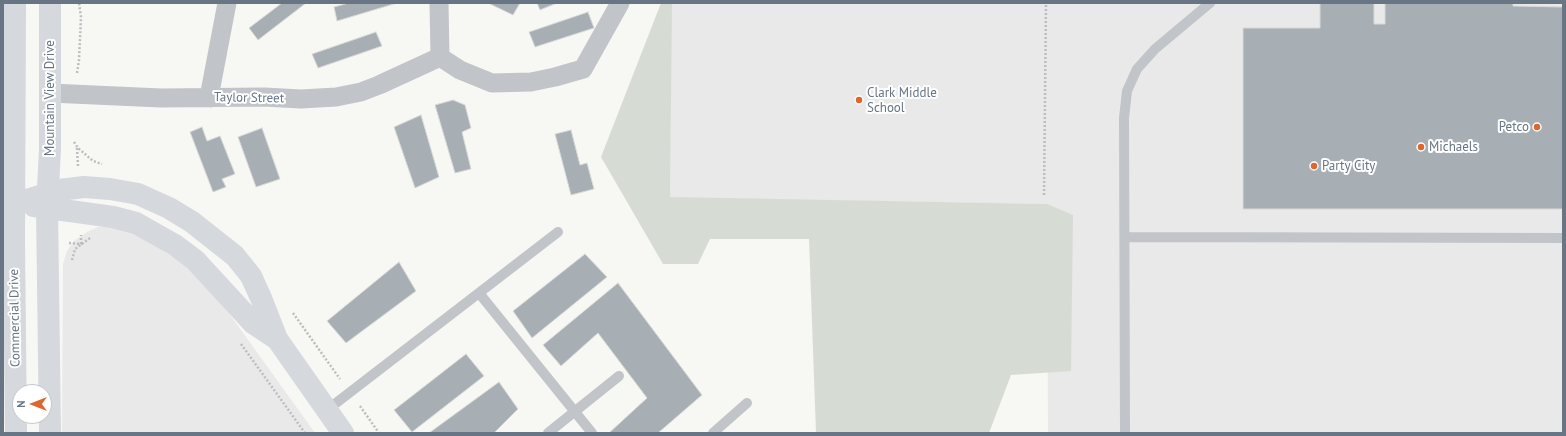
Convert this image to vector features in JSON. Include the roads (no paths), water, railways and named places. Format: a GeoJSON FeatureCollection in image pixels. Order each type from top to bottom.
{"type":"FeatureCollection","features":[{"type":"Feature","properties":{"kind":"main road"},"geometry":{"type":"LineString","coordinates":[[15,3],[8,204],[48,200],[136,223],[175,245],[195,260],[253,323],[277,340]]}},
{"type":"Feature","properties":{"kind":"main road","name":"Mountain View Drive"},"geometry":{"type":"LineString","coordinates":[[48,200],[50,3]]}},
{"type":"Feature","properties":{"kind":"main road"},"geometry":{"type":"LineString","coordinates":[[50,433],[48,200],[59,190],[84,187],[110,189],[138,194],[169,208],[192,222],[235,256],[251,276],[277,340],[343,433]]}},
{"type":"Feature","properties":{"kind":"main road","name":"Commercial Drive"},"geometry":{"type":"LineString","coordinates":[[8,204],[16,433]]}},
{"type":"Feature","properties":{"kind":"street"},"geometry":{"type":"LineString","coordinates":[[211,98],[210,92],[227,3]]}},
{"type":"Feature","properties":{"kind":"street"},"geometry":{"type":"LineString","coordinates":[[440,3],[440,57],[460,70],[492,83],[531,82],[555,78],[583,69],[620,3]]}},
{"type":"Feature","properties":{"kind":"street","name":"Taylor Street"},"geometry":{"type":"LineString","coordinates":[[50,93],[147,98],[301,99],[336,97],[361,92],[440,57]]}},
{"type":"Feature","properties":{"kind":"lane"},"geometry":{"type":"LineString","coordinates":[[1125,433],[1124,118],[1126,91],[1137,69],[1156,49],[1210,3]]}},
{"type":"Feature","properties":{"kind":"lane"},"geometry":{"type":"LineString","coordinates":[[327,410],[558,232]]}},
{"type":"Feature","properties":{"kind":"lane"},"geometry":{"type":"LineString","coordinates":[[1125,237],[1563,238]]}},
{"type":"Feature","properties":{"kind":"lane"},"geometry":{"type":"LineString","coordinates":[[479,293],[592,433]]}},
{"type":"Feature","properties":{"kind":"lane"},"geometry":{"type":"LineString","coordinates":[[548,433],[620,376]]}},
{"type":"Feature","properties":{"kind":"lane"},"geometry":{"type":"LineString","coordinates":[[713,433],[747,403]]}},
{"type":"Feature","properties":{"kind":"place","name":"Clark Middle School"},"geometry":{"type":"Point","coordinates":[859,100]}},
{"type":"Feature","properties":{"kind":"place","name":"Petco"},"geometry":{"type":"Point","coordinates":[1537,127]}},
{"type":"Feature","properties":{"kind":"place","name":"Michaels"},"geometry":{"type":"Point","coordinates":[1421,147]}},
{"type":"Feature","properties":{"kind":"place","name":"Party City"},"geometry":{"type":"Point","coordinates":[1314,166]}}]}
